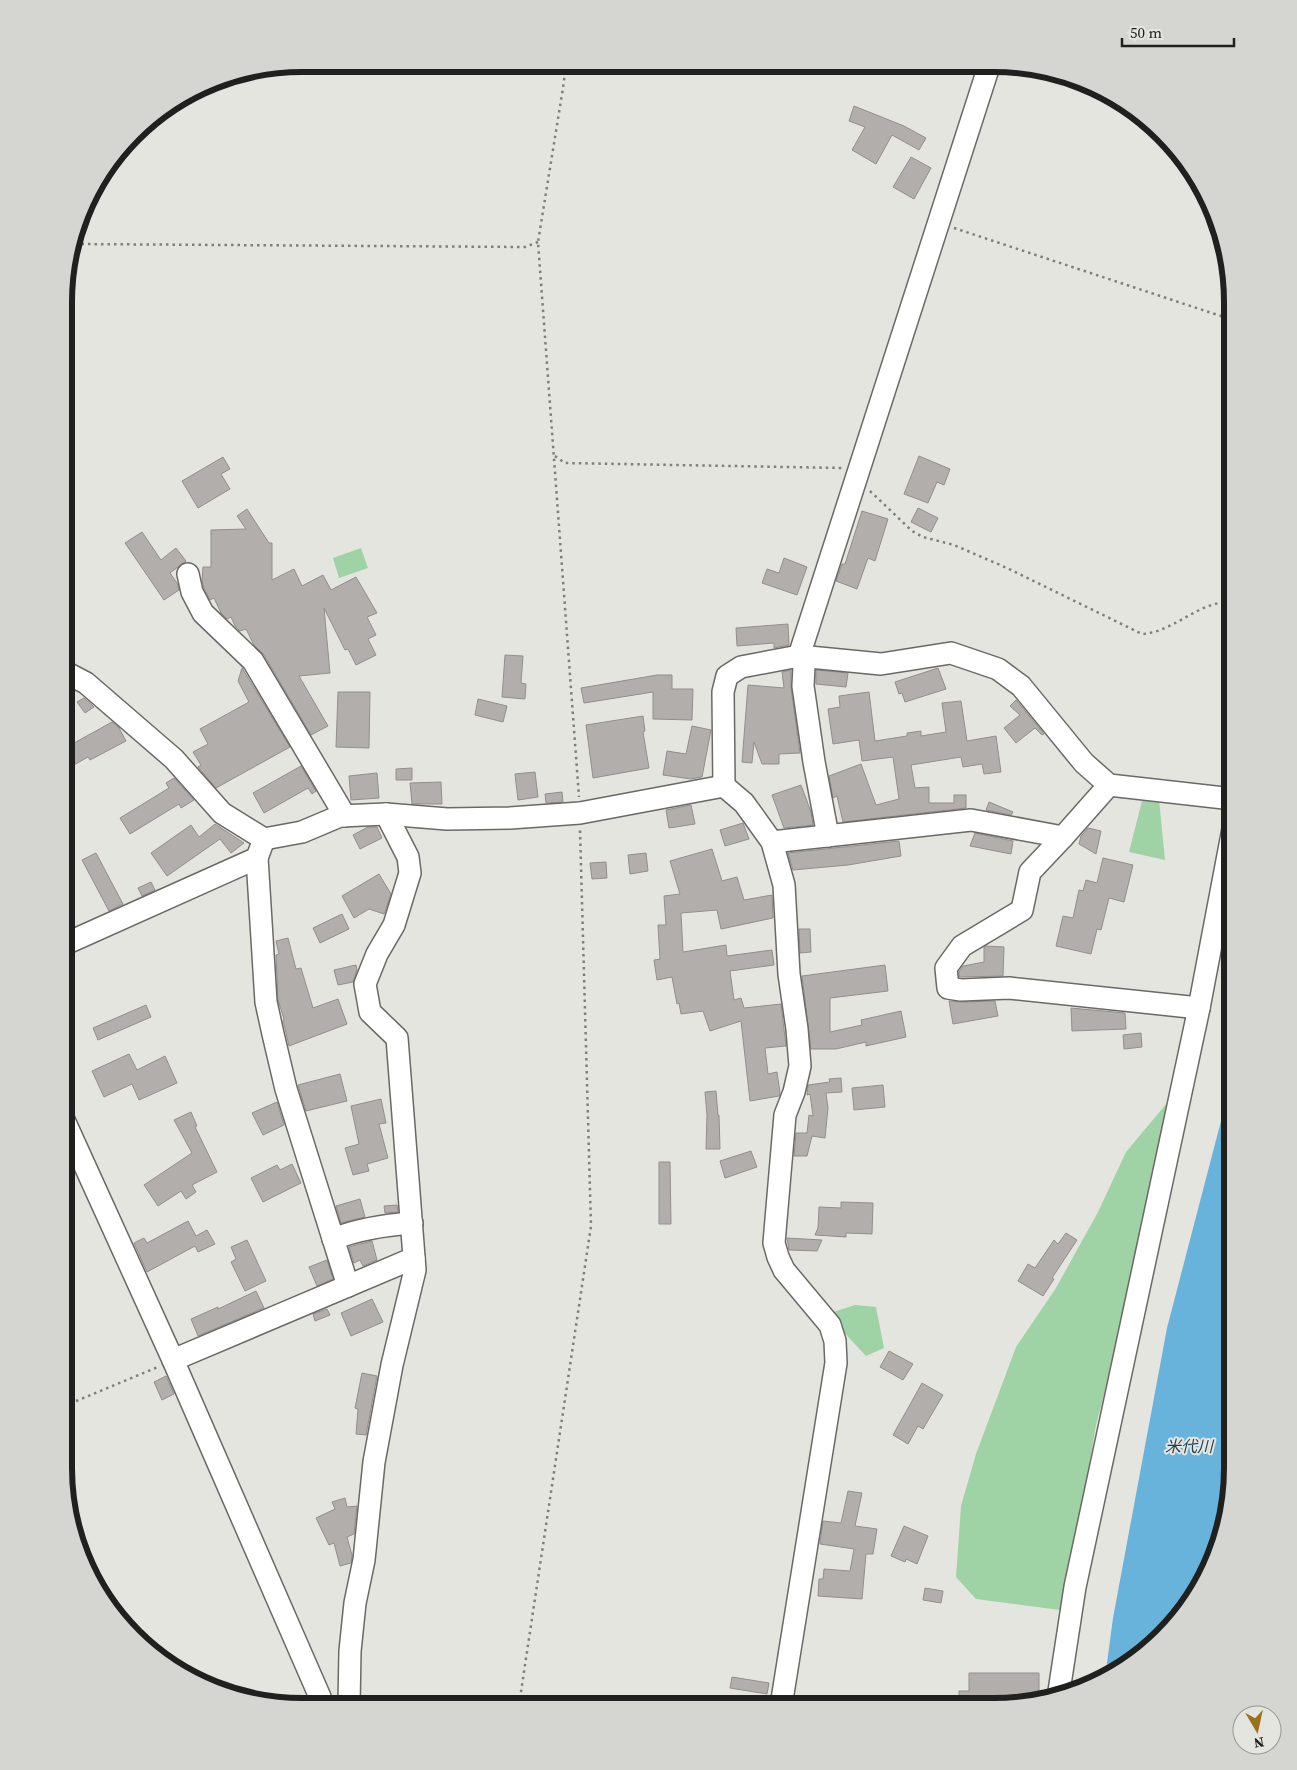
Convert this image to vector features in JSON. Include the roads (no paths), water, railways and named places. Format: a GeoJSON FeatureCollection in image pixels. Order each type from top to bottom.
{"type":"FeatureCollection","features":[{"type":"Feature","properties":{"kind":"street"},"geometry":{"type":"LineString","coordinates":[[828,836],[814,762],[803,686],[804,666],[799,656],[987,72]]}},
{"type":"Feature","properties":{"kind":"street"},"geometry":{"type":"LineString","coordinates":[[188,574],[192,592],[203,613],[253,661],[345,816]]}},
{"type":"Feature","properties":{"kind":"street"},"geometry":{"type":"LineString","coordinates":[[782,1698],[836,1363],[835,1341],[830,1325],[784,1270],[774,1244],[785,1116],[794,1092],[800,1066],[798,1029],[789,974],[784,885],[772,842],[744,803],[724,786],[722,692],[727,676],[741,667],[799,656],[881,664],[951,653],[998,668],[1021,686],[1084,763],[1109,785],[1224,798]]}},
{"type":"Feature","properties":{"kind":"street"},"geometry":{"type":"LineString","coordinates":[[73,676],[86,683],[174,759],[222,813],[260,848],[266,1002],[286,1089],[348,1286]]}},
{"type":"Feature","properties":{"kind":"street"},"geometry":{"type":"LineString","coordinates":[[1109,785],[1030,872],[1022,910],[962,946],[946,968],[948,988],[961,990],[1008,988],[1199,1008]]}},
{"type":"Feature","properties":{"kind":"street"},"geometry":{"type":"LineString","coordinates":[[73,940],[260,848],[340,816],[386,814],[447,819],[510,818],[580,813],[724,786]]}},
{"type":"Feature","properties":{"kind":"street"},"geometry":{"type":"LineString","coordinates":[[350,1698],[351,1641],[355,1603],[364,1560],[374,1462],[392,1365],[415,1270],[397,1038],[370,1012],[365,984],[377,954],[394,925],[410,873],[408,857],[386,814]]}},
{"type":"Feature","properties":{"kind":"street"},"geometry":{"type":"LineString","coordinates":[[772,842],[971,820],[1063,837]]}},
{"type":"Feature","properties":{"kind":"street"},"geometry":{"type":"LineString","coordinates":[[1059,1688],[1075,1587],[1199,1008],[1224,876]]}},
{"type":"Feature","properties":{"kind":"street"},"geometry":{"type":"LineString","coordinates":[[73,1140],[173,1360],[320,1698]]}},
{"type":"Feature","properties":{"kind":"street"},"geometry":{"type":"LineString","coordinates":[[333,1239],[375,1226],[412,1223]]}},
{"type":"Feature","properties":{"kind":"street"},"geometry":{"type":"LineString","coordinates":[[173,1360],[414,1258]]}},
{"type":"Feature","properties":{"kind":"water","name":"米代川"},"geometry":{"type":"Polygon","coordinates":[[[1224,1110],[1223,1493],[1207,1555],[1186,1595],[1157,1630],[1134,1650],[1106,1668],[1113,1618],[1167,1328],[1224,1110]]]}}]}
